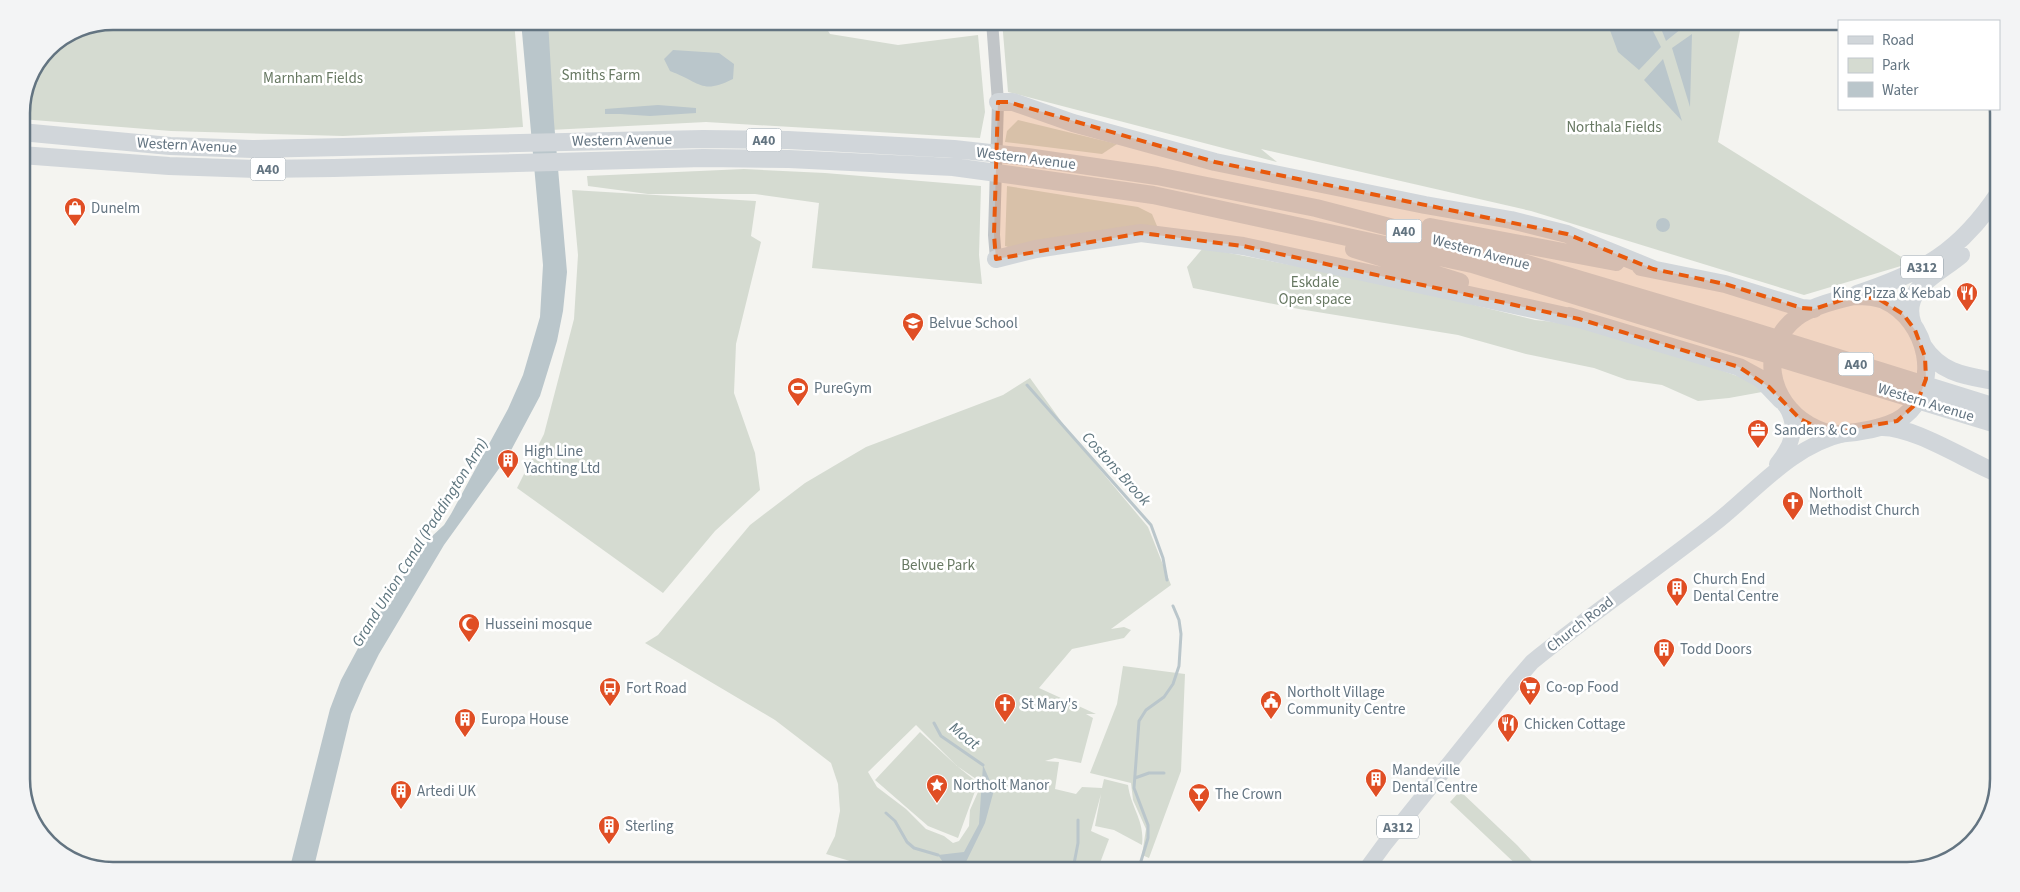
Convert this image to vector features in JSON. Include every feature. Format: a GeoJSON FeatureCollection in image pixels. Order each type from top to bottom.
{"type":"FeatureCollection","features":[{"type":"Feature","properties":{"kind":"highway"},"geometry":{"type":"LineString","coordinates":[[998,102],[1013,102],[1073,123],[1215,162],[1416,203],[1511,220],[1568,234],[1653,269]]}},
{"type":"Feature","properties":{"kind":"highway","name":"Western Avenue"},"geometry":{"type":"LineString","coordinates":[[30,133],[170,146],[252,149],[574,141],[788,140],[954,149],[1027,157],[1156,176],[1316,208],[1490,253],[1739,327],[1990,405]]}},
{"type":"Feature","properties":{"kind":"highway","name":"Western Avenue"},"geometry":{"type":"LineString","coordinates":[[30,156],[169,166],[259,169],[703,158],[789,159],[953,167],[1026,176],[1153,195],[1472,264],[1990,421]]}},
{"type":"Feature","properties":{"kind":"highway","name":"A312"},"geometry":{"type":"LineString","coordinates":[[1990,205],[1973,228],[1939,258],[1890,282],[1814,309],[1796,318],[1786,329],[1774,352],[1772,370],[1784,403],[1800,419],[1829,433],[1877,428],[1892,423],[1909,412],[1917,403],[1923,391],[1927,372],[1926,357],[1910,313],[1909,307],[1914,294],[1974,244],[1990,224]]}},
{"type":"Feature","properties":{"kind":"highway","name":"A40"},"geometry":{"type":"LineString","coordinates":[[1316,208],[1444,229],[1653,269],[1725,284],[1802,308],[1814,309]]}},
{"type":"Feature","properties":{"kind":"highway","name":"A40"},"geometry":{"type":"LineString","coordinates":[[1235,212],[1739,367],[1760,379],[1784,403]]}},
{"type":"Feature","properties":{"kind":"highway"},"geometry":{"type":"LineString","coordinates":[[996,259],[1036,249],[1141,233],[1243,246],[1579,319]]}},
{"type":"Feature","properties":{"kind":"highway","name":"A312"},"geometry":{"type":"LineString","coordinates":[[1844,298],[1863,296],[1885,301],[1904,314],[1918,336]]}},
{"type":"Feature","properties":{"kind":"highway"},"geometry":{"type":"LineString","coordinates":[[1918,336],[1933,359],[1948,370],[1990,380]]}},
{"type":"Feature","properties":{"kind":"highway"},"geometry":{"type":"LineString","coordinates":[[1877,428],[1893,428],[1911,433],[1990,470]]}},
{"type":"Feature","properties":{"kind":"main road","name":"A312"},"geometry":{"type":"LineString","coordinates":[[1754,490],[1785,454],[1791,442],[1794,430],[1793,420],[1784,403]]}},
{"type":"Feature","properties":{"kind":"main road","name":"A312"},"geometry":{"type":"LineString","coordinates":[[1754,490],[1804,450],[1828,438],[1848,432]]}},
{"type":"Feature","properties":{"kind":"main road","name":"Church Road"},"geometry":{"type":"LineString","coordinates":[[1372,862],[1512,684],[1532,662],[1716,522],[1754,490]]}},
{"type":"Feature","properties":{"kind":"street"},"geometry":{"type":"LineString","coordinates":[[993,30],[998,102],[994,235],[996,259]]}},
{"type":"Feature","properties":{"kind":"highlighted area"},"geometry":{"type":"Polygon","coordinates":[[[998,102],[1008,102],[1215,162],[1567,234],[1653,269],[1725,284],[1802,308],[1814,309],[1854,296],[1879,299],[1903,314],[1915,330],[1925,357],[1926,379],[1917,403],[1897,421],[1829,433],[1800,419],[1769,387],[1739,367],[1579,319],[1243,246],[1141,233],[996,259],[994,235],[998,102]]]}},
{"type":"Feature","properties":{"kind":"green space","name":"Marnham Fields"},"geometry":{"type":"Polygon","coordinates":[[[515,30],[523,127],[343,136],[171,131],[30,120],[33,92],[39,76],[58,51],[86,34],[102,31],[515,30]]]}},
{"type":"Feature","properties":{"kind":"green space","name":"Smiths Farm"},"geometry":{"type":"Polygon","coordinates":[[[544,30],[828,30],[830,34],[898,45],[978,35],[985,112],[980,138],[706,122],[550,130],[544,30]]]}},
{"type":"Feature","properties":{"kind":"green space","name":"Northala Fields"},"geometry":{"type":"Polygon","coordinates":[[[1003,30],[1740,30],[1718,142],[1911,263],[1804,295],[1531,211],[1261,149],[1277,162],[1008,92],[1003,30]]]}},
{"type":"Feature","properties":{"kind":"green space"},"geometry":{"type":"Polygon","coordinates":[[[1018,120],[1117,144],[1102,154],[1005,142],[1007,131],[1018,120]]]}},
{"type":"Feature","properties":{"kind":"green space"},"geometry":{"type":"Polygon","coordinates":[[[744,169],[825,173],[981,186],[979,255],[982,284],[812,268],[819,203],[755,194],[648,194],[588,186],[587,176],[744,169]]]}},
{"type":"Feature","properties":{"kind":"green space"},"geometry":{"type":"Polygon","coordinates":[[[1007,186],[1138,207],[1152,214],[1157,226],[1011,248],[1005,246],[1007,186]]]}},
{"type":"Feature","properties":{"kind":"green space"},"geometry":{"type":"Polygon","coordinates":[[[572,190],[756,201],[751,236],[761,242],[736,344],[734,393],[755,453],[760,490],[715,531],[663,593],[517,488],[544,434],[574,319],[578,255],[572,190]]]}},
{"type":"Feature","properties":{"kind":"green space","name":"Eskdale Open space"},"geometry":{"type":"Polygon","coordinates":[[[1203,248],[1385,283],[1535,320],[1591,329],[1645,344],[1752,381],[1762,392],[1698,401],[1662,385],[1627,380],[1594,368],[1526,354],[1458,335],[1299,309],[1193,288],[1187,267],[1203,248]]]}},
{"type":"Feature","properties":{"kind":"green space","name":"Belvue Park"},"geometry":{"type":"Polygon","coordinates":[[[1030,378],[1071,435],[1148,527],[1171,585],[1111,629],[1124,627],[1131,630],[1124,638],[1072,649],[1039,688],[1096,714],[1086,714],[1093,718],[1081,763],[1055,758],[1045,761],[1059,762],[1055,789],[1076,794],[1082,787],[1102,788],[1104,779],[1128,785],[1142,829],[1142,845],[1114,830],[1095,826],[1101,794],[1091,831],[1109,839],[1100,862],[853,862],[826,854],[835,836],[840,811],[838,784],[831,763],[775,720],[645,643],[658,635],[750,525],[805,483],[866,447],[1003,395],[1030,378]],[[916,725],[868,772],[877,787],[906,809],[926,829],[944,836],[953,843],[959,841],[969,826],[970,810],[982,783],[957,766],[916,725]]]}},
{"type":"Feature","properties":{"kind":"green space"},"geometry":{"type":"Polygon","coordinates":[[[1123,666],[1185,674],[1181,771],[1149,858],[1142,855],[1146,829],[1133,800],[1131,783],[1090,773],[1117,704],[1123,666]]]}},
{"type":"Feature","properties":{"kind":"green space","name":"Northolt Manor"},"geometry":{"type":"Polygon","coordinates":[[[920,732],[978,783],[958,838],[928,826],[875,780],[920,732]]]}},
{"type":"Feature","properties":{"kind":"green space"},"geometry":{"type":"Polygon","coordinates":[[[1460,791],[1533,862],[1513,862],[1450,802],[1460,791]]]}},
{"type":"Feature","properties":{"kind":"water"},"geometry":{"type":"Polygon","coordinates":[[[522,30],[549,30],[554,122],[567,272],[563,311],[557,341],[540,396],[508,456],[444,545],[379,654],[364,684],[351,714],[315,862],[291,862],[330,709],[341,680],[364,637],[405,574],[428,540],[444,525],[451,514],[508,409],[523,375],[540,317],[543,265],[522,30]]]}},
{"type":"Feature","properties":{"kind":"water"},"geometry":{"type":"Polygon","coordinates":[[[1610,30],[1652,30],[1661,47],[1639,70],[1618,52],[1610,30]]]}},
{"type":"Feature","properties":{"kind":"water"},"geometry":{"type":"Polygon","coordinates":[[[1662,30],[1680,30],[1666,41],[1662,30]]]}},
{"type":"Feature","properties":{"kind":"water"},"geometry":{"type":"Polygon","coordinates":[[[1692,34],[1690,107],[1672,48],[1692,34]]]}},
{"type":"Feature","properties":{"kind":"water"},"geometry":{"type":"Polygon","coordinates":[[[673,50],[719,53],[734,64],[733,79],[722,84],[707,86],[670,71],[664,59],[673,50]]]}},
{"type":"Feature","properties":{"kind":"water"},"geometry":{"type":"Polygon","coordinates":[[[1663,59],[1682,121],[1644,80],[1663,59]]]}},
{"type":"Feature","properties":{"kind":"water"},"geometry":{"type":"Polygon","coordinates":[[[658,105],[696,108],[696,113],[650,116],[605,114],[605,109],[658,105]]]}},
{"type":"Feature","properties":{"kind":"water"},"geometry":{"type":"Polygon","coordinates":[[[1660,218],[1666,218],[1670,225],[1666,232],[1660,232],[1656,228],[1656,222],[1660,218]]]}},
{"type":"Feature","properties":{"kind":"water","name":"Moat"},"geometry":{"type":"Polygon","coordinates":[[[983,765],[994,790],[985,823],[966,862],[943,862],[938,855],[964,852],[979,824],[983,765]]]}},
{"type":"Feature","properties":{"kind":"waterway","name":"Costons Brook"},"geometry":{"type":"LineString","coordinates":[[1027,385],[1151,525],[1163,558],[1167,580]]}},
{"type":"Feature","properties":{"kind":"waterway","name":"Costons Brook"},"geometry":{"type":"LineString","coordinates":[[1141,862],[1148,838],[1148,825],[1134,788],[1139,721],[1146,710],[1164,697],[1173,684],[1179,666],[1181,634],[1179,620],[1173,606]]}},
{"type":"Feature","properties":{"kind":"waterway","name":"Moat"},"geometry":{"type":"LineString","coordinates":[[934,723],[941,736],[983,765]]}},
{"type":"Feature","properties":{"kind":"waterway"},"geometry":{"type":"LineString","coordinates":[[1135,778],[1149,773],[1164,773]]}},
{"type":"Feature","properties":{"kind":"waterway","name":"Moat"},"geometry":{"type":"LineString","coordinates":[[886,813],[895,821],[907,842],[914,848],[938,855]]}},
{"type":"Feature","properties":{"kind":"waterway"},"geometry":{"type":"LineString","coordinates":[[1074,862],[1078,843],[1078,820]]}},
{"type":"Feature","properties":{"kind":"place","name":"Dunelm"},"geometry":{"type":"Point","coordinates":[75,227]}},
{"type":"Feature","properties":{"kind":"place","name":"King Pizza & Kebab"},"geometry":{"type":"Point","coordinates":[1967,312]}},
{"type":"Feature","properties":{"kind":"place","name":"Belvue School"},"geometry":{"type":"Point","coordinates":[913,342]}},
{"type":"Feature","properties":{"kind":"place","name":"PureGym"},"geometry":{"type":"Point","coordinates":[798,407]}},
{"type":"Feature","properties":{"kind":"place","name":"Sanders & Co"},"geometry":{"type":"Point","coordinates":[1758,449]}},
{"type":"Feature","properties":{"kind":"place","name":"High Line Yachting Ltd"},"geometry":{"type":"Point","coordinates":[508,479]}},
{"type":"Feature","properties":{"kind":"place","name":"Northolt Methodist Church"},"geometry":{"type":"Point","coordinates":[1793,521]}},
{"type":"Feature","properties":{"kind":"place","name":"Church End Dental Centre"},"geometry":{"type":"Point","coordinates":[1677,607]}},
{"type":"Feature","properties":{"kind":"place","name":"Husseini mosque"},"geometry":{"type":"Point","coordinates":[469,643]}},
{"type":"Feature","properties":{"kind":"place","name":"Todd Doors"},"geometry":{"type":"Point","coordinates":[1664,668]}},
{"type":"Feature","properties":{"kind":"place","name":"Co-op Food"},"geometry":{"type":"Point","coordinates":[1530,706]}},
{"type":"Feature","properties":{"kind":"place","name":"Fort Road"},"geometry":{"type":"Point","coordinates":[610,707]}},
{"type":"Feature","properties":{"kind":"place","name":"Northolt Village Community Centre"},"geometry":{"type":"Point","coordinates":[1271,720]}},
{"type":"Feature","properties":{"kind":"place","name":"St Mary's"},"geometry":{"type":"Point","coordinates":[1005,723]}},
{"type":"Feature","properties":{"kind":"place","name":"Europa House"},"geometry":{"type":"Point","coordinates":[465,738]}},
{"type":"Feature","properties":{"kind":"place","name":"Chicken Cottage"},"geometry":{"type":"Point","coordinates":[1508,743]}},
{"type":"Feature","properties":{"kind":"place","name":"Mandeville Dental Centre"},"geometry":{"type":"Point","coordinates":[1376,798]}},
{"type":"Feature","properties":{"kind":"place","name":"Northolt Manor"},"geometry":{"type":"Point","coordinates":[937,804]}},
{"type":"Feature","properties":{"kind":"place","name":"Artedi UK"},"geometry":{"type":"Point","coordinates":[401,810]}},
{"type":"Feature","properties":{"kind":"place","name":"The Crown"},"geometry":{"type":"Point","coordinates":[1199,813]}},
{"type":"Feature","properties":{"kind":"place","name":"Sterling"},"geometry":{"type":"Point","coordinates":[609,845]}},
{"type":"Feature","properties":{"kind":"water label","name":"Grand Union Canal (Paddington Arm)"},"geometry":{"type":"Point","coordinates":[419,542]}}]}
